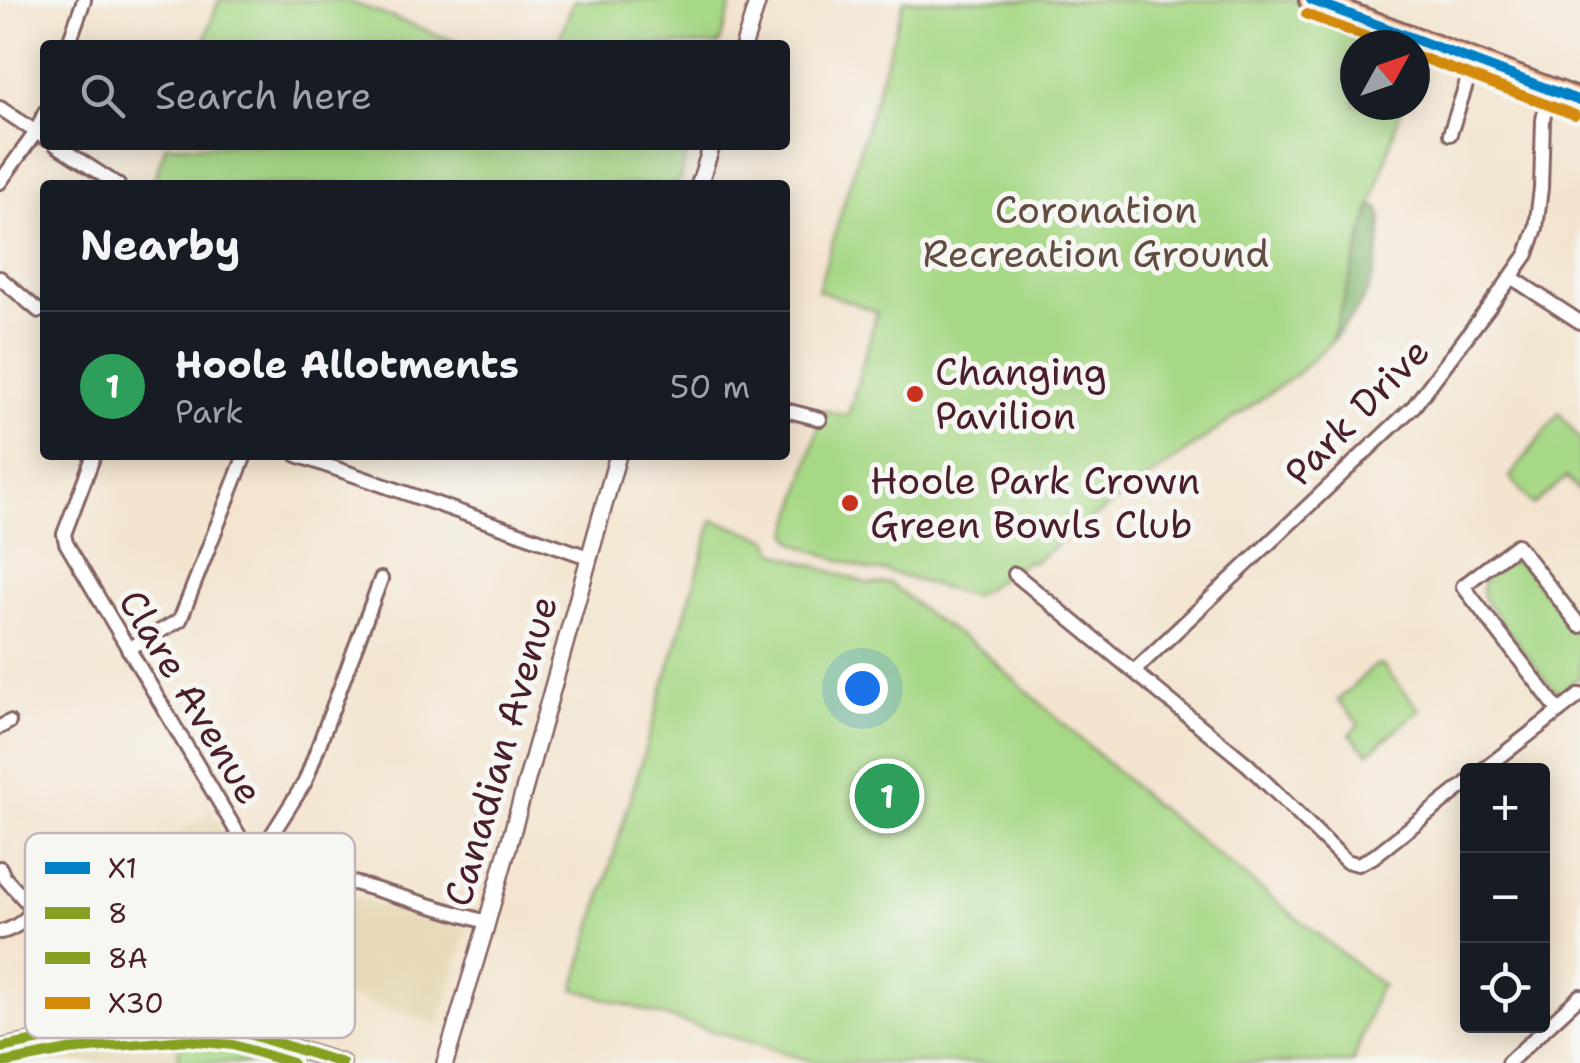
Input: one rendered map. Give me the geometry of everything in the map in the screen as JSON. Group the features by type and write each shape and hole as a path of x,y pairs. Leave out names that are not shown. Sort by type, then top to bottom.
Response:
{"highway":[{"path":"1311,0 1580,101"}],"street":[{"path":"70,40 84,0"},
{"path":"746,40 758,0"},
{"path":"1450,134 1474,60"},
{"name":"Park Drive","path":"1135,670 1414,406 1511,277 1531,248 1538,224 1543,120 1549,90"},
{"path":"0,108 40,134"},
{"path":"0,182 40,136"},
{"path":"64,150 110,180"},
{"path":"701,180 710,150"},
{"path":"1511,277 1580,322"},
{"path":"0,278 39,311"},
{"path":"790,411 820,419"},
{"name":"Clare Avenue","path":"92,460 64,534 66,542 237,833"},
{"path":"128,649 180,620 243,460"},
{"path":"311,460 588,557"},
{"name":"Canadian Avenue","path":"445,1063 617,460"},
{"path":"1560,710 1463,586 1517,545 1580,626"},
{"path":"1016,574 1248,765 1340,857 1352,864 1373,857 1460,788"},
{"path":"273,833 305,782 380,579"},
{"path":"1492,763 1580,695"},
{"path":"0,868 25,900"},
{"name":"Clare Avenue","path":"355,884 486,922"},
{"path":"0,932 9,931 25,918"},
{"path":"1508,1063 1580,996"},
{"path":"0,1048 51,1038"},
{"path":"257,1038 316,1060 342,1063"}],"shaded area":[{"path":"212,812 225,833 177,833"},
{"path":"355,897 466,932 439,1024 355,999"},
{"path":"123,1038 181,1038 177,1063 0,1060"}],"green space":[{"path":"219,0 345,0 452,40 205,40"},
{"path":"574,0 733,0 721,40 559,40"},
{"name":"Coronation Recreation Ground","path":"904,0 1312,0 1374,30 1340,30 1340,120 1398,120 1331,342 1298,373 1032,563 1028,561 972,597 885,571 871,571 793,541 789,533 823,410 848,416 877,312 818,290"},
{"path":"164,150 688,150 679,180 154,180"},
{"path":"1372,205 1379,209 1382,225 1374,272 1359,307 1331,342"},
{"path":"1559,413 1580,440 1580,493 1567,477 1533,505 1510,477"},
{"path":"713,520 769,539 774,551 785,556 869,584 890,583 928,615 980,649 1152,803 1383,986 1378,989 1353,1063 817,1063 574,989"},
{"path":"1511,562 1526,569 1580,637 1580,677 1561,691 1552,688 1484,599 1482,592 1488,574"},
{"path":"1382,665 1420,710 1368,753 1350,734 1359,724 1338,700 1374,666"},
{"path":"181,1038 219,1038 300,1063 177,1063"}],"transit line":[{"name":"X1","path":"1311,0 1580,101"},
{"name":"X30","path":"1306,14 1348,30"},
{"name":"X30","path":"1430,61 1575,115"},
{"name":"8","path":"0,1048 51,1038"},
{"name":"8","path":"262,1038 342,1063"},
{"name":"8A","path":"3,1063 68,1050 186,1040 233,1045 292,1063"}],"place":[{"name":"Changing Pavilion","path":"915,394"},
{"name":"Hoole Park Crown Green Bowls Club","path":"850,503"},
{"name":"Hoole Allotments","path":"887,796"}]}
